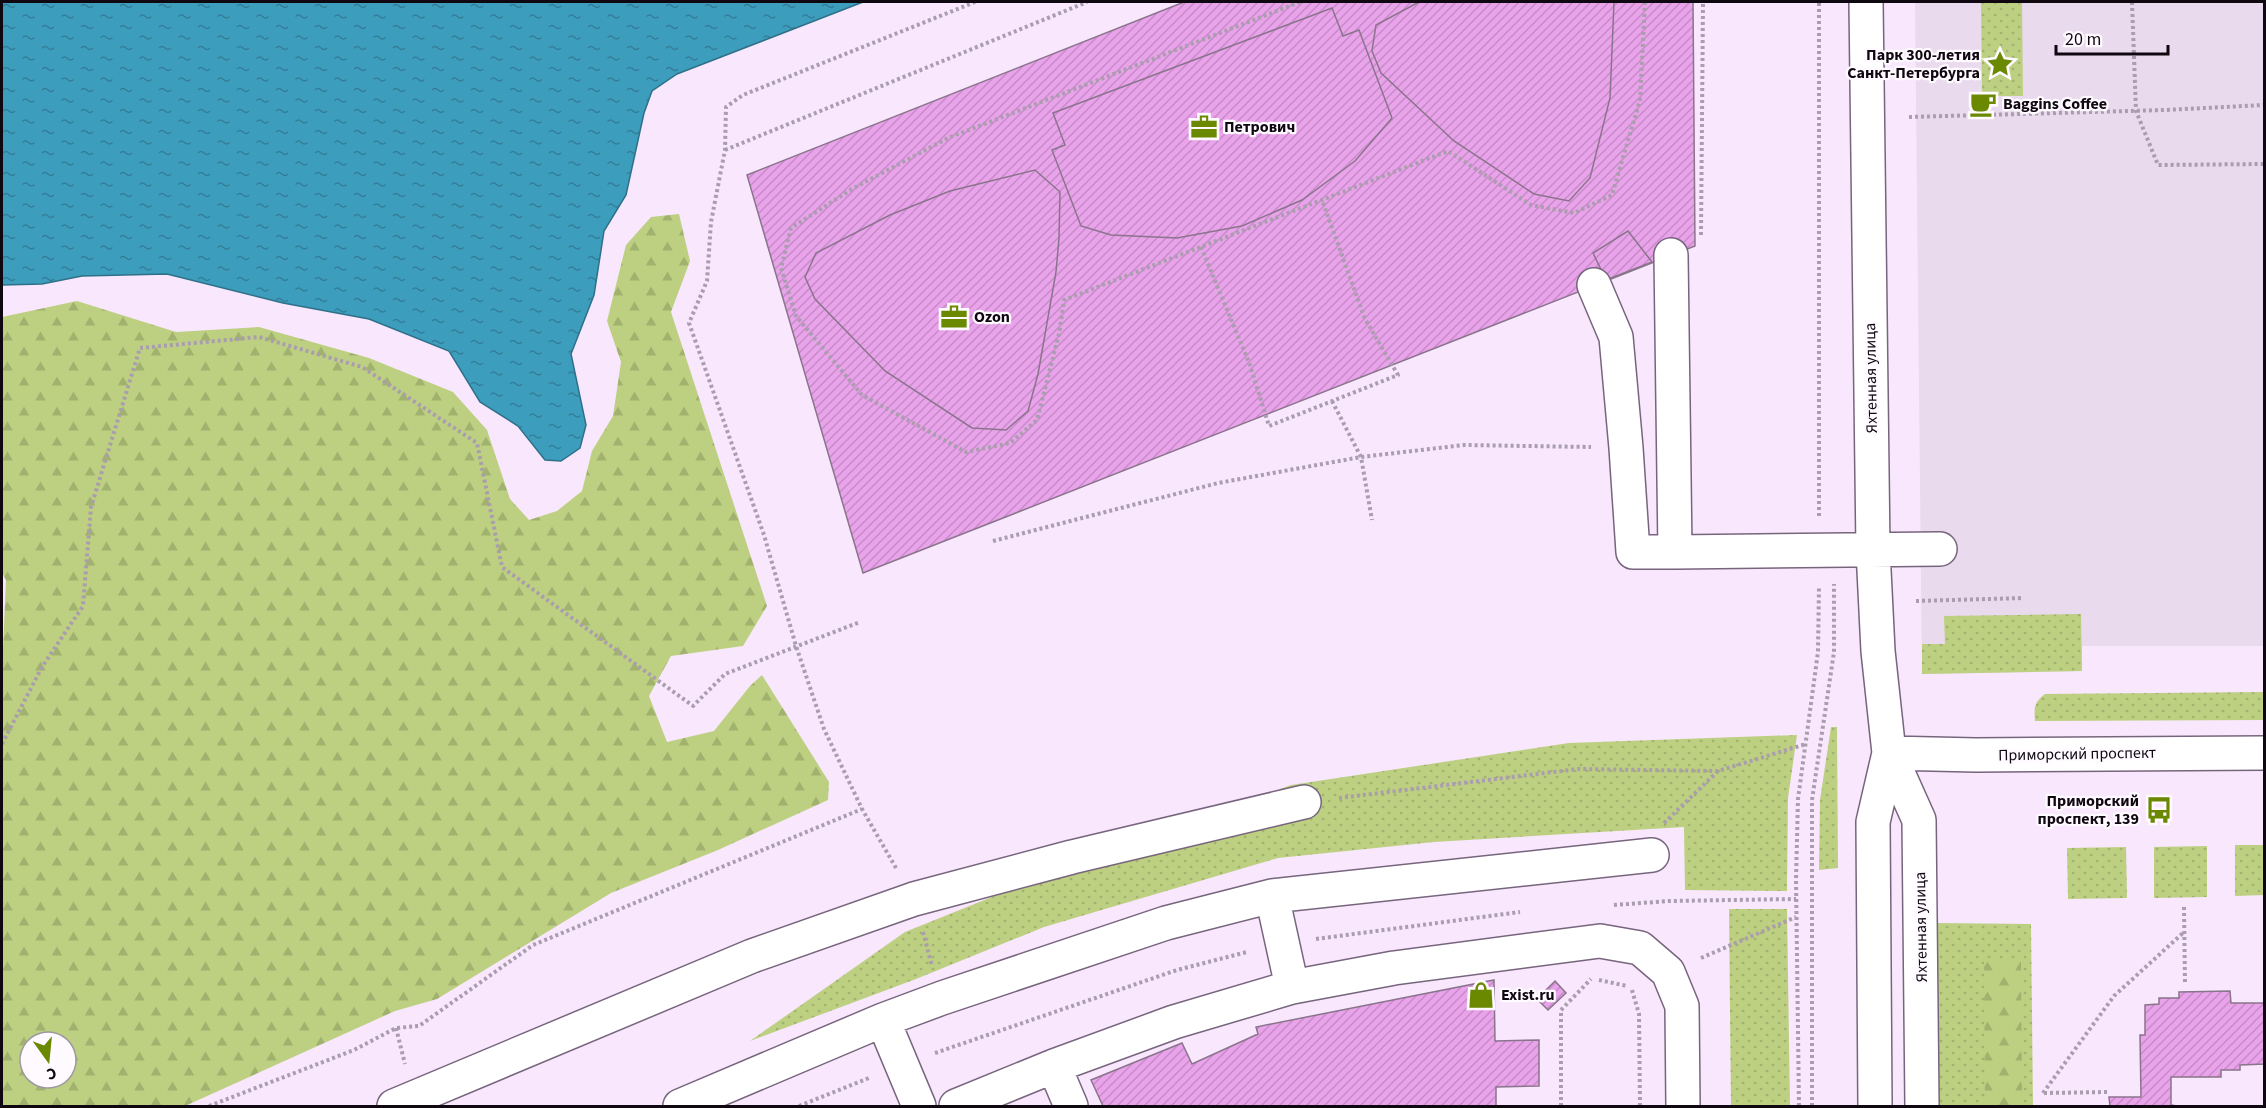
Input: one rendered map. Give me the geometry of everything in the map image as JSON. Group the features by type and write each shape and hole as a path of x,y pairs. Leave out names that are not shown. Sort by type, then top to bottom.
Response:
{"street":[{"name":"Яхтенная улица","path":"1866,2 1873,550 1878,651 1889,753 1919,820 1922,1107"},
{"path":"1671,255 1675,552"},
{"path":"1594,285 1616,337 1633,552 1928,549"},
{"name":"Яхтенная улица","path":"1875,1107 1873,822 1889,753"},
{"name":"Приморский проспект","path":"1889,753 1976,755 2265,753"},
{"path":"394,1107 752,956 914,899 1072,857 1304,802"},
{"path":"680,1107 882,1020 1166,923 1272,896 1512,868 1652,855"},
{"path":"1272,896 1292,987"},
{"path":"956,1107 1054,1066 1174,1023 1292,987 1394,968 1600,942 1640,948 1668,972 1682,1006 1683,1107"},
{"path":"882,1020 919,1107"},
{"path":"1054,1066 1071,1107"}],"path":[{"path":"942,998 914,899 862,809 824,729 796,646 764,535 689,323 707,280 711,222 726,150 726,106 743,95 975,2"},
{"path":"726,150 1087,2"},
{"path":"1300,2 948,138 852,189 791,228 781,268 796,316 862,395 966,453 1010,443 1037,420 1059,334 1064,300 1266,219 1322,200 1448,151 1531,205 1574,213 1612,195 1640,100 1645,2"},
{"path":"1701,241 1703,2"},
{"path":"1799,1107 1796,917 1798,799 1818,652 1819,2"},
{"path":"2132,2 2136,111 2158,165 2265,164"},
{"path":"1909,117 2265,105"},
{"path":"1201,246 1250,365 1269,426 1398,375 1365,319 1322,200"},
{"path":"2,744 42,667 83,606 91,507 140,348 259,337 362,367 477,443 502,567 693,706 725,674 860,622"},
{"path":"1332,401 1361,457 1372,520"},
{"path":"993,541 1218,483 1361,457 1464,445 1626,448"},
{"path":"1916,601 2023,598"},
{"path":"1812,1107 1812,800 1834,652"},
{"path":"1304,802 1578,769 1718,771 1806,744"},
{"path":"1652,855 1665,820 1718,771"},
{"path":"209,1107 354,1050 396,1029 419,1026 533,945 862,809"},
{"path":"2184,907 2184,984"},
{"path":"1728,946 1796,917"},
{"path":"2109,1092 2043,1093 2114,996 2184,932"},
{"path":"1561,1107 1561,1010 1591,979 1631,987 1639,1014 1640,1107"}],"shaded area":[{"path":"1915,2 2264,2 2264,646 2082,646 2082,671 1922,674"}],"green space":[{"path":"1981,2 2022,2 2023,96 1982,96"},
{"path":"679,214 690,261 671,312 767,606 743,646 671,656 649,696 667,742 714,731 750,686 762,675 829,782 828,800 718,850 611,893 437,999 395,1011 185,1106 2,1106 2,671 6,580 2,573 2,317 77,301 176,332 259,327 369,358 453,392 487,430 510,499 529,520 557,511 582,491 592,451 613,416 621,362 607,321 626,245 651,217"},
{"path":"2081,614 2082,671 1922,674 1922,644 1945,644 1944,616"},
{"path":"2264,692 2264,720 2035,721 2036,706 2045,694"},
{"path":"1831,727 1837,727 1838,868 1819,870 1820,800"},
{"path":"1797,735 1788,798 1787,891 1685,890 1684,827 1434,842 1278,858 1044,927 916,979 750,1041 905,932 1027,883 1291,785 1569,743"},
{"path":"2235,845 2264,845 2264,895 2235,896"},
{"path":"2207,846 2207,897 2154,898 2154,847"},
{"path":"2126,847 2127,898 2068,899 2067,848"},
{"path":"1729,909 1787,909 1790,1106 1731,1106"},
{"path":"1935,923 2031,924 2033,1106 1937,1106"},
{"path":"2021,959 2022,1106 1985,1106 1984,960"}],"water":[{"path":"2,2 863,2 677,74 652,91 644,113 626,195 604,231 594,295 571,354 586,425 580,448 561,461 545,460 518,426 480,402 449,351 369,319 283,303 167,274 82,276 42,284 2,285"}],"building":[{"path":"1184,2 1693,2 1695,246 863,573 747,175"},
{"path":"1419,2 1614,2 1610,98 1590,178 1569,201 1534,194 1454,141 1381,73 1372,51 1376,25"},
{"path":"1332,8 1343,36 1359,30 1392,118 1355,161 1302,200 1242,226 1177,238 1111,235 1081,226 1052,150 1065,145 1053,113"},
{"path":"1035,170 1060,192 1056,272 1038,374 1028,411 1006,430 972,428 885,371 815,299 805,277 816,253 890,215 950,191"},
{"path":"1628,231 1652,262 1606,280 1593,253"},
{"path":"1494,980 1495,1041 1539,1040 1539,1086 1496,1087 1496,1106 1103,1106 1091,1080 1182,1043 1192,1064 1258,1034 1256,1027"},
{"path":"1555,981 1566,993 1548,1010 1537,999"},
{"path":"2230,991 2231,1003 2264,1003 2264,1064 2240,1065 2240,1070 2221,1070 2221,1077 2171,1077 2171,1105 2177,1106 2110,1106 2109,1097 2141,1097 2140,1035 2145,1035 2145,1005 2159,1004 2159,998 2179,998 2179,992"}],"place":[{"name":"Парк 300-летия Санкт-Петербурга","path":"2000,64"},
{"name":"Baggins Coffee","path":"1983,104"},
{"name":"Петрович","path":"1204,127"},
{"name":"Ozon","path":"954,317"},
{"name":"Приморский проспект, 139","path":"2159,810"},
{"name":"Exist.ru","path":"1481,995"}]}
